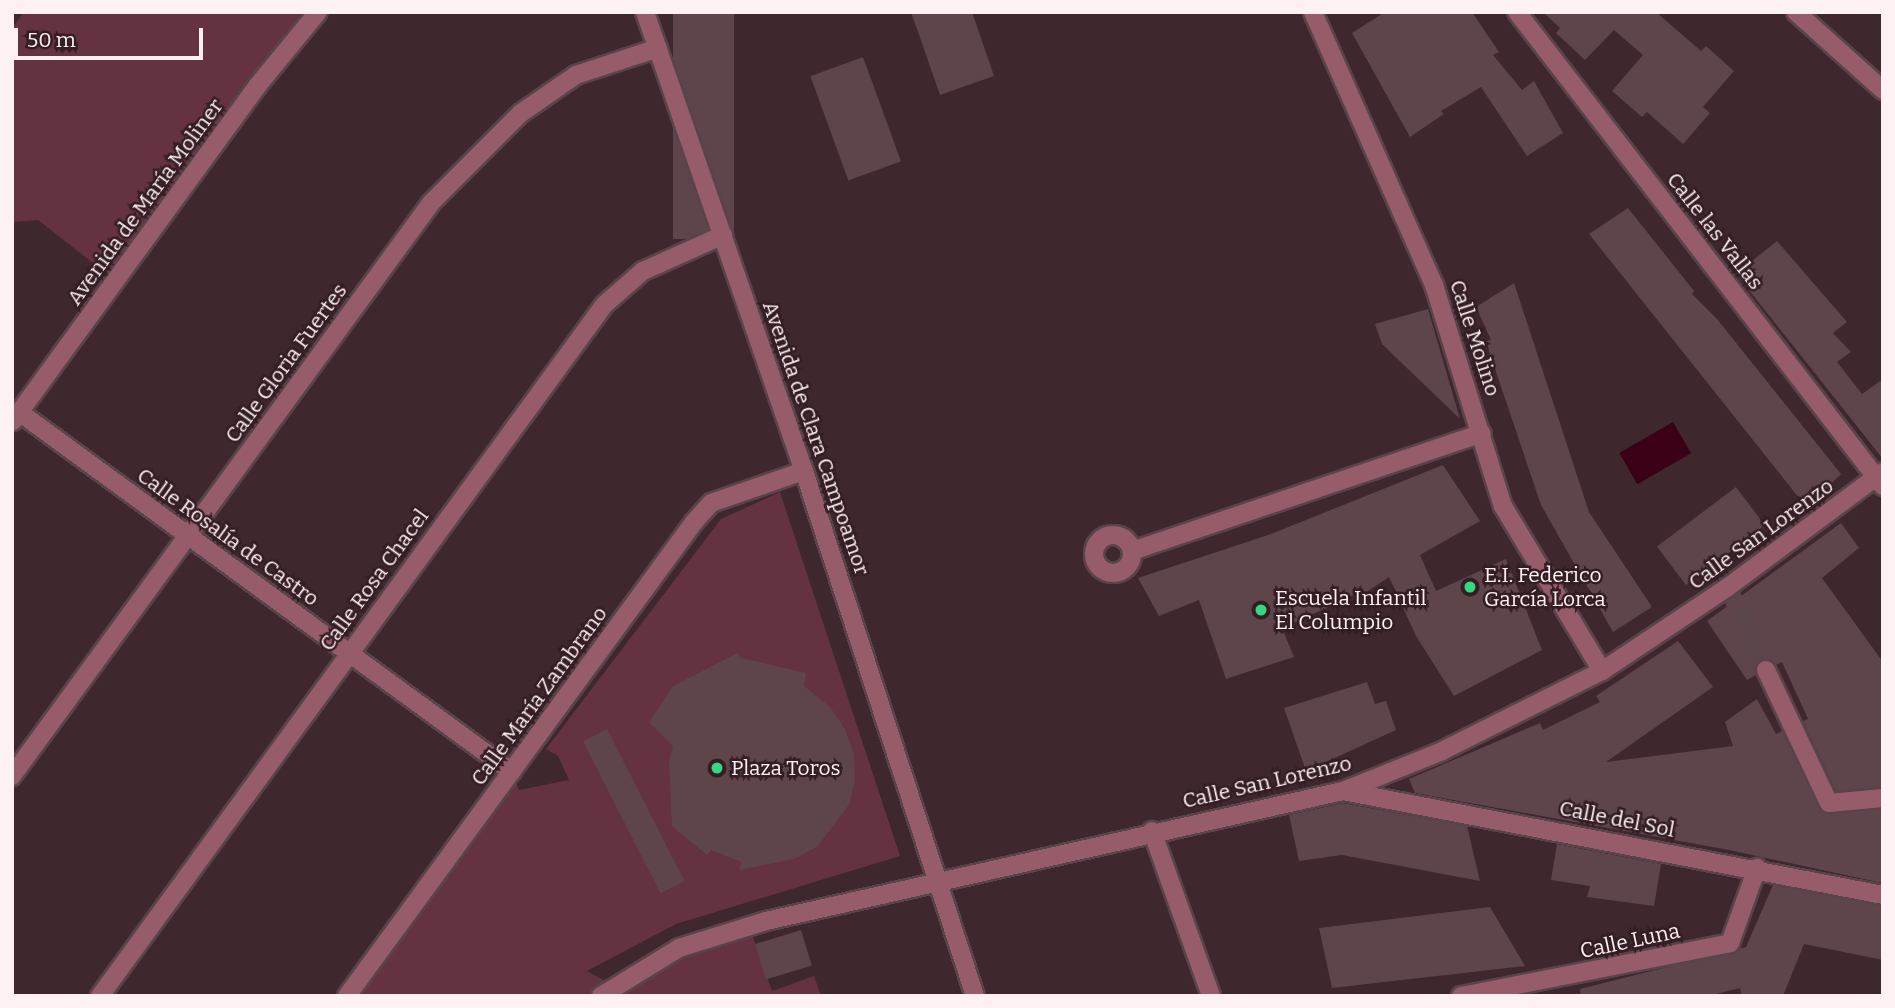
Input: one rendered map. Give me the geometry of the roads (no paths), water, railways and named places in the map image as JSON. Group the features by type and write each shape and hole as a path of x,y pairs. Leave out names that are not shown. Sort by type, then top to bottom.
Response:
{"street":[{"name":"Avenida de María Moliner","path":"16,417 251,95 318,12"},
{"name":"Avenida de Clara Campoamor","path":"645,12 804,471 975,996"},
{"name":"Calle Molino","path":"1313,12 1434,285 1503,506 1602,671"},
{"name":"Calle las Vallas","path":"1517,12 1881,479"},
{"path":"1796,12 1883,90"},
{"name":"Calle Gloria Fuertes","path":"12,776 431,203 470,159 521,113 576,75 658,48"},
{"name":"Calle Rosa Chacel","path":"100,996 604,305 643,271 723,235"},
{"name":"Calle Rosalía de Castro","path":"16,417 188,536 512,772"},
{"path":"1132,551 1482,433"},
{"name":"Calle María Zambrano","path":"347,996 711,503 804,471"},
{"name":"Calle San Lorenzo","path":"601,996 679,948 766,921 938,879 1343,791 1440,752 1602,671 1728,587 1881,479"},
{"path":"1766,670 1829,803 1883,798"},
{"name":"Calle del Sol","path":"1343,791 1757,868 1883,895"},
{"path":"1152,831 1211,996"},
{"name":"Calle Luna","path":"1461,996 1500,993 1730,943 1757,868"}],"tunnel":[{"path":"1728,587 1766,670"}],"place":[{"name":"E.I. Federico García Lorca","path":"1470,587"},
{"name":"Escuela Infantil El Columpio","path":"1261,610"},
{"name":"Plaza Toros","path":"717,768"}]}
